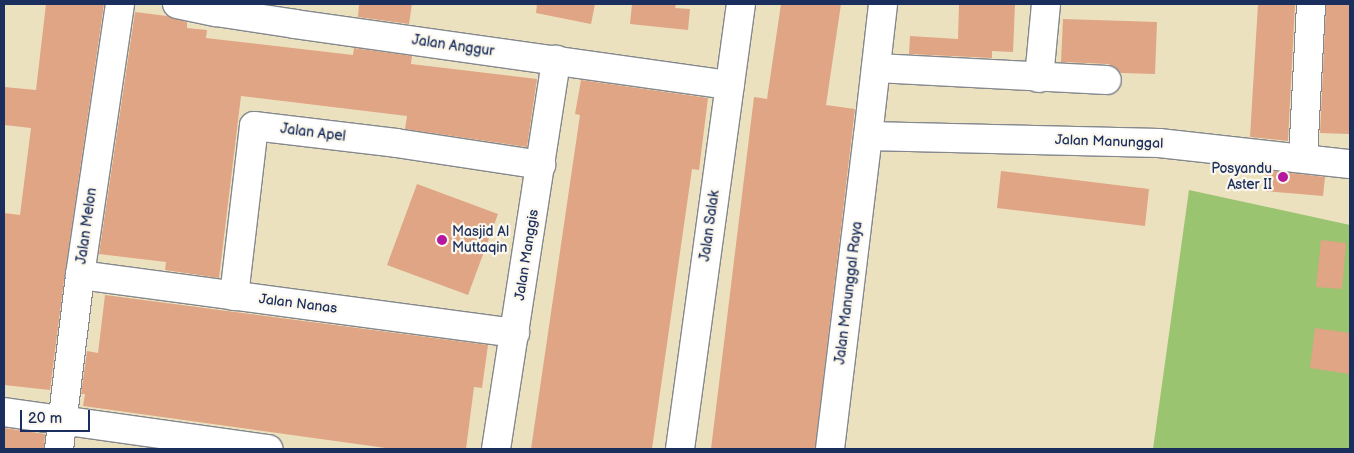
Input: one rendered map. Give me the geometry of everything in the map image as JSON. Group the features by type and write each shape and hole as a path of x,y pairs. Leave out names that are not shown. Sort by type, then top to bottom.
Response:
{"street":[{"name":"Jalan Melon","path":"59,449 80,275 120,4"},
{"name":"Jalan Anggur","path":"178,4 216,12 297,14 556,60 730,85"},
{"name":"Jalan Salak","path":"680,449 741,4"},
{"name":"Jalan Manunggal Raya","path":"830,449 883,4"},
{"path":"1039,78 1046,4"},
{"path":"1303,158 1311,4"},
{"name":"Jalan Manggis","path":"496,449 516,333 556,60"},
{"path":"876,68 1039,78 1107,80"},
{"name":"Jalan Apel","path":"234,296 254,126 396,143 541,165"},
{"name":"Jalan Manunggal","path":"868,136 1159,143 1350,164"},
{"name":"Jalan Nanas","path":"80,275 516,333"},
{"path":"4,412 268,449"}],"green space":[{"path":"1189,190 1350,225 1350,449 1153,449"}],"building":[{"path":"46,4 104,4 50,390 4,385 4,213 20,215 31,128 4,125 4,87 36,90"},
{"path":"359,4 412,4 409,24 358,17"},
{"path":"537,4 595,4 591,24 536,13"},
{"path":"632,4 676,4 675,8 690,9 688,30 630,24"},
{"path":"781,4 841,4 826,105 855,109 815,449 711,449 754,97 767,99"},
{"path":"959,4 1015,4 1013,52 992,51 992,58 909,54 910,36 958,39"},
{"path":"1258,4 1295,4 1288,141 1250,137"},
{"path":"1326,4 1350,4 1350,134 1320,133"},
{"path":"135,12 167,16 187,22 187,28 207,30 206,38 353,55 354,48 412,56 411,64 537,79 527,147 405,129 407,116 241,96 219,278 165,270 166,262 99,254"},
{"path":"1063,19 1157,22 1155,74 1121,73 1115,67 1108,64 1061,62"},
{"path":"581,80 708,98 699,170 692,169 652,449 531,449 580,115 575,114"},
{"path":"1266,170 1325,177 1323,196 1264,191"},
{"path":"1001,171 1149,189 1145,226 997,208"},
{"name":"Masjid Al Muttaqin","path":"417,184 498,214 468,295 387,265"},
{"path":"1321,240 1346,243 1342,289 1316,287"},
{"path":"105,295 488,345 482,388 474,387 466,449 393,449 83,406 85,394 81,394 87,351 98,353"},
{"path":"1315,328 1350,333 1350,374 1310,368"},
{"path":"4,428 45,434 44,449 4,449"}],"place":[{"name":"Posyandu Aster II","path":"1283,177"},
{"name":"Masjid Al Muttaqin","path":"442,240"}]}
